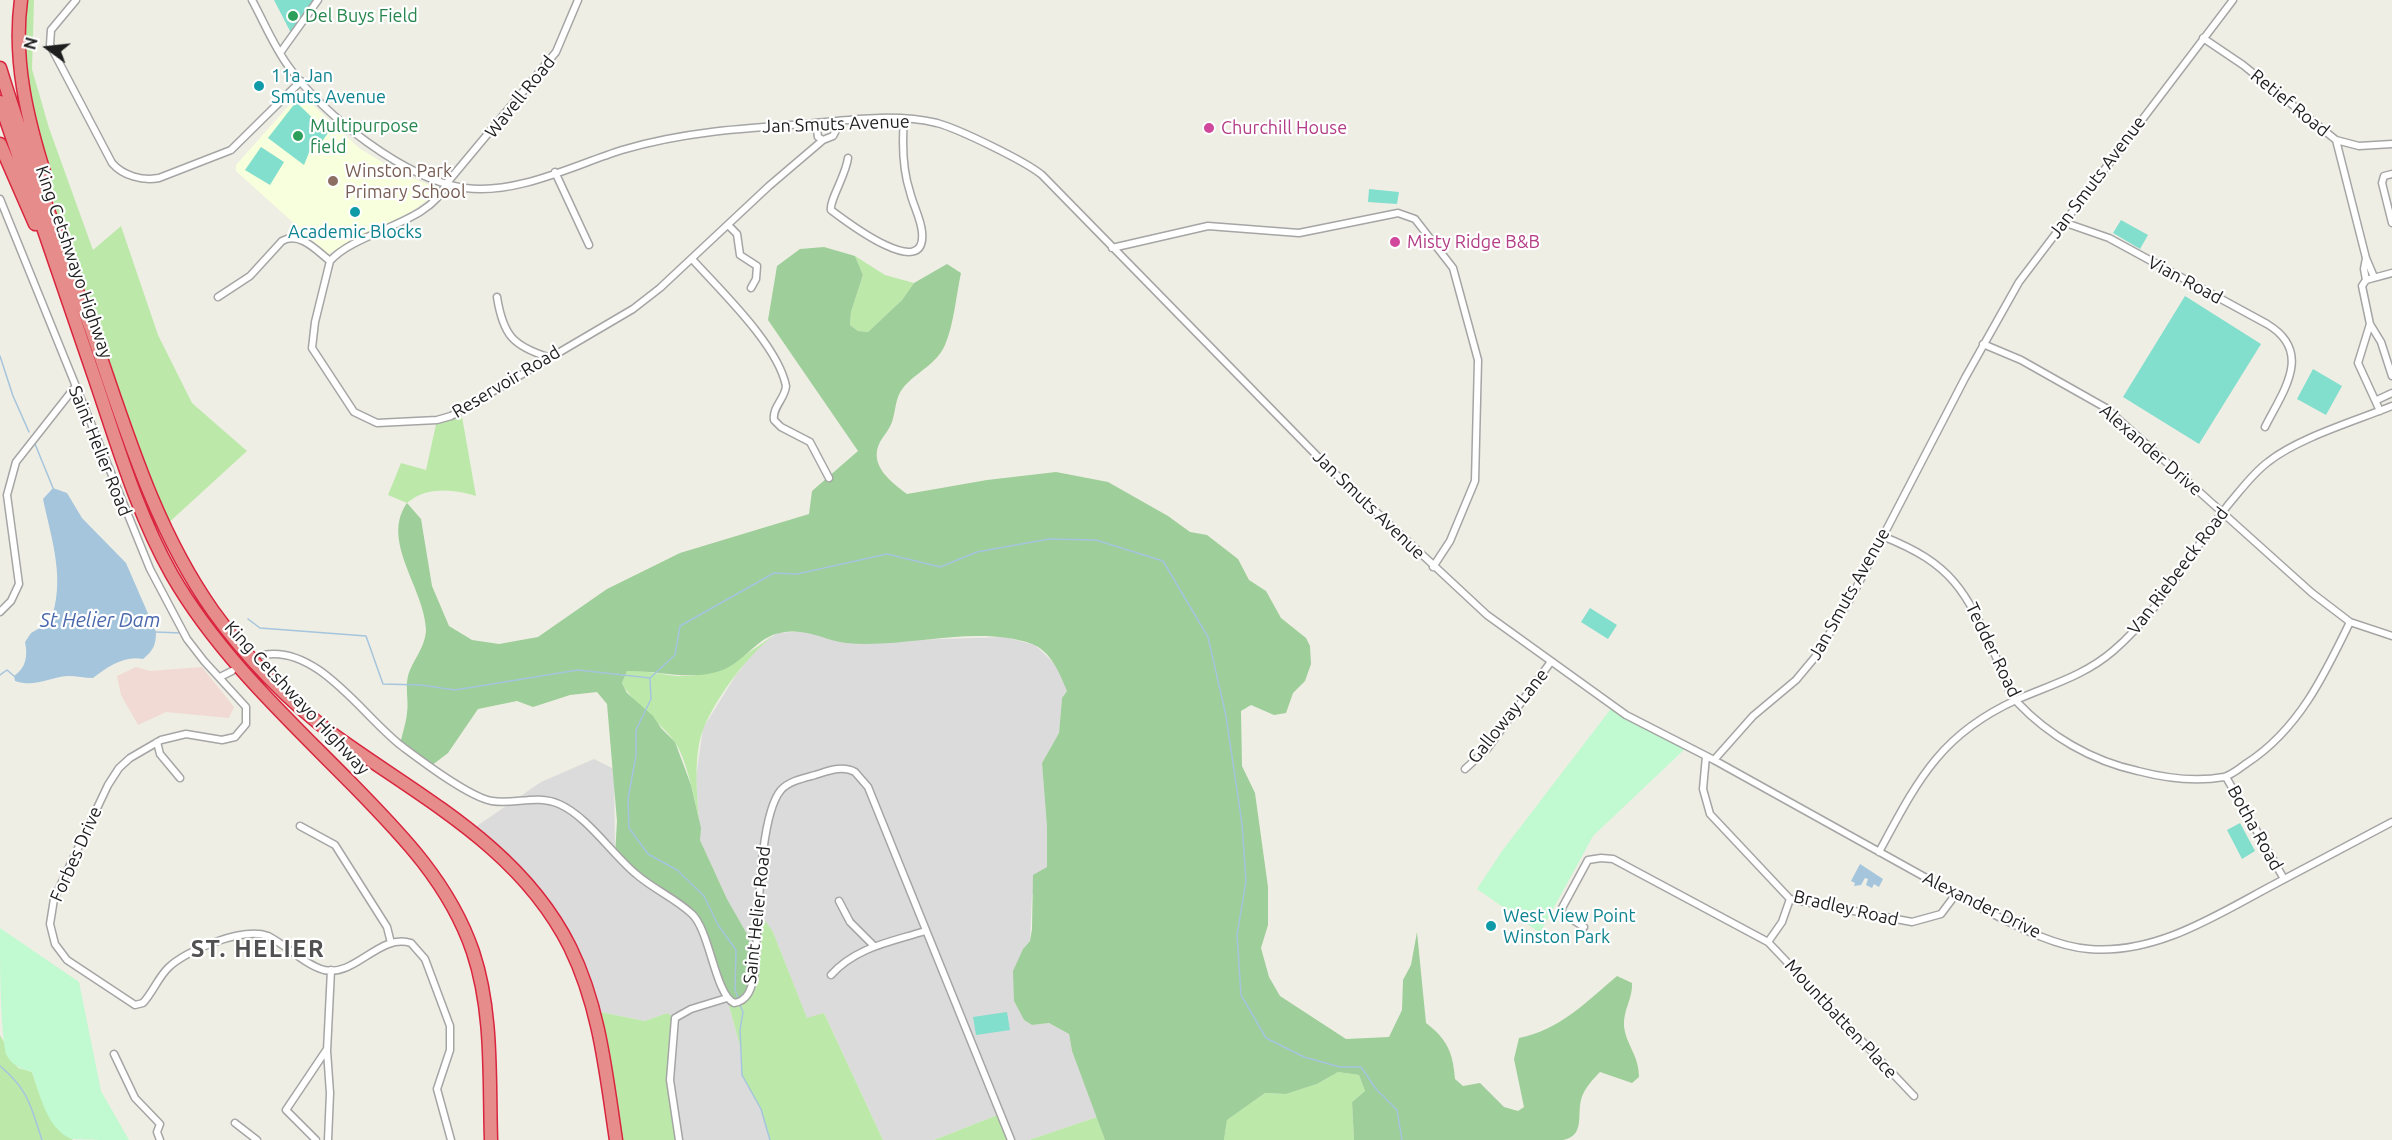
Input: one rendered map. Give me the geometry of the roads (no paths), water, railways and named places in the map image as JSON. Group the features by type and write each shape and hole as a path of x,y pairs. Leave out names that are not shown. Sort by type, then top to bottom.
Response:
{"highway":[{"path":"21,0 18,34 23,92 59,219 67,259"},
{"name":"King Cetshwayo Highway","path":"0,68 136,461 174,549 214,613 233,637 308,714 471,830 529,883 553,917 574,956 595,1011 616,1140"},
{"name":"King Cetshwayo Highway","path":"0,102 140,508 171,573 196,612 232,659 398,831 434,876 460,920 473,952 490,1033 491,1140"},
{"path":"0,144 60,276"}],"street":[{"path":"76,0 51,30 50,45 112,163 118,170 132,176 148,179 159,178 231,150 301,81"},
{"name":"Jan Smuts Avenue","path":"252,0 280,53 301,81 366,142 404,165 446,184 469,189 515,184 623,150 682,135 841,121 904,119 937,123 1029,165 1327,466 1487,615 1626,715 1714,760 1753,716 1806,670 1832,631 1983,344 2019,282 2233,0"},
{"path":"280,53 318,0"},
{"name":"Wavell Road","path":"446,184 556,52 578,0"},
{"name":"Retief Road","path":"2203,38 2243,65 2336,140 2366,258 2374,277"},
{"path":"848,158 842,183 830,203 831,210 873,240 903,251 911,251 920,243 922,232 907,184 901,147 904,119"},
{"name":"Reservoir Road","path":"330,261 315,322 312,348 349,405 357,415 368,421 436,420 451,416 633,309 692,259 823,140 833,136 841,121"},
{"path":"816,123 818,137 823,140"},
{"path":"2336,140 2359,146 2392,144"},
{"path":"555,172 589,245"},
{"path":"2392,174 2384,176 2382,181 2392,223"},
{"path":"218,297 250,276 288,238 300,239 330,261 435,201 446,184"},
{"name":"Saint Helier Road","path":"0,198 150,569 187,639 220,677"},
{"path":"1112,248 1208,226 1299,233 1398,213 1415,219 1453,268 1478,360 1475,481 1450,542 1433,567"},
{"name":"Vian Road","path":"2063,222 2109,238 2273,327 2286,337 2291,356 2287,382 2265,427"},
{"path":"728,225 737,234 740,255 757,266 756,279 751,288"},
{"name":"Retief Road","path":"2366,258 2364,269 2366,280 2362,286 2370,324"},
{"path":"692,259 756,331 769,351 786,386 783,398 774,410 774,420 781,427 810,442 829,478"},
{"path":"2366,280 2392,273"},
{"path":"497,297 507,333 512,340 529,351 548,357"},
{"path":"2370,324 2381,342 2392,376"},
{"path":"2370,324 2358,363 2377,400 2380,411"},
{"name":"Alexander Drive","path":"1983,344 2021,360 2106,408 2312,594 2350,622 2392,636"},
{"path":"0,612 11,601 19,584 7,495 16,462 75,387"},
{"path":"2377,400 2392,393"},
{"name":"Van Riebeeck Road","path":"1879,852 1920,777 1933,760 1969,728 2015,700 2080,675 2112,652 2142,622 2255,473 2285,450 2392,406"},
{"name":"Tedder Road","path":"1882,536 1923,554 1956,582 1970,601 2015,700 2056,736 2077,749 2126,769 2165,777 2226,777"},
{"path":"2226,777 2267,750 2300,714 2350,622"},
{"name":"Saint Helier Road","path":"263,655 288,655 315,667 400,745 476,795 497,802 552,801 574,812 638,876 692,914 705,939 727,998 738,1003 745,998 751,987 755,970 767,828 779,792 802,779 851,769 862,778 868,788 1011,1140"},
{"name":"Galloway Lane","path":"1465,769 1486,749 1551,663"},
{"path":"220,677 232,671"},
{"name":"Forbes Drive","path":"220,677 246,707 246,724 242,731 235,737 222,740 186,734 157,742 130,758 111,778 57,892 50,924 52,937 61,954 78,969 135,1005 144,1003 164,973 174,963 239,935 263,934 285,945 316,967 331,970"},
{"path":"157,742 160,754 180,778"},
{"name":"Bradley Road","path":"1706,756 1703,789 1710,814 1790,899 1912,922 1941,914 1956,894"},
{"name":"Alexander Drive","path":"1714,760 1956,894 2019,926 2087,949 2105,950 2157,941 2201,923 2392,822"},
{"name":"Botha Road","path":"2226,777 2284,879"},
{"path":"300,826 335,845 383,920 391,943"},
{"name":"Mountbatten Place","path":"1584,927 1562,913 1562,908 1588,860 1613,859 1768,942 1914,1096"},
{"path":"1768,942 1782,922 1790,899"},
{"path":"839,901 850,922 874,946"},
{"path":"831,975 852,955 926,931"},
{"path":"328,1140 331,970 343,967 391,943 406,942 418,949 425,959 449,1018 450,1050 437,1089 451,1140"},
{"path":"679,1140 670,1080 675,1018 691,1009 727,998"},
{"path":"316,1140 286,1110 328,1047"},
{"path":"114,1054 135,1098 160,1124 157,1132 160,1140"},
{"path":"235,1124 257,1140"}],"water":[{"name":"St Helier Dam","path":"53,488 67,493 82,518 126,563 156,632 155,641 152,650 143,659 123,660 93,678 68,676 36,683 22,683 15,681 14,676 25,661 25,642 31,633 50,622 55,606 56,561 43,499"},
{"path":"1860,864 1883,879 1879,887 1874,884 1872,888 1866,885 1868,879 1865,878 1861,885 1854,886 1855,883 1851,881"}],"waterway":[{"path":"0,356 13,396 29,432"},
{"path":"35,444 53,488"},
{"path":"248,619 260,628 366,636 383,684 421,685 455,690 578,670 650,678 675,655 680,626 774,573 797,574 887,554 940,567 977,552 1049,539 1096,540 1163,561 1208,637 1226,716 1242,824 1246,881 1237,935 1241,995 1266,1038 1304,1057 1340,1067 1361,1067 1376,1089 1397,1110 1402,1140"},
{"path":"156,632 181,633"},
{"path":"0,675 7,670 14,676"},
{"path":"650,679 651,699 636,730 636,755 628,799 629,828 648,854 677,870 704,896 718,925 736,950 735,990 739,1000"},
{"path":"740,1005 743,1012 740,1030 742,1075 761,1109 770,1140"},
{"path":"0,1066 23,1091 32,1108 42,1140"}],"place":[{"name":"Del Buys Field","path":"293,16"},
{"name":"11a Jan Smuts Avenue","path":"259,86"},
{"name":"Churchill House","path":"1209,128"},
{"name":"Multipurpose field","path":"298,136"},
{"name":"Winston Park Primary School","path":"333,181"},
{"name":"Academic Blocks","path":"355,212"},
{"name":"Misty Ridge B&B","path":"1395,242"},
{"name":"West View Point Winston Park","path":"1491,926"}],"district":[{"name":"ST. HELIER","path":"258,949"}]}
